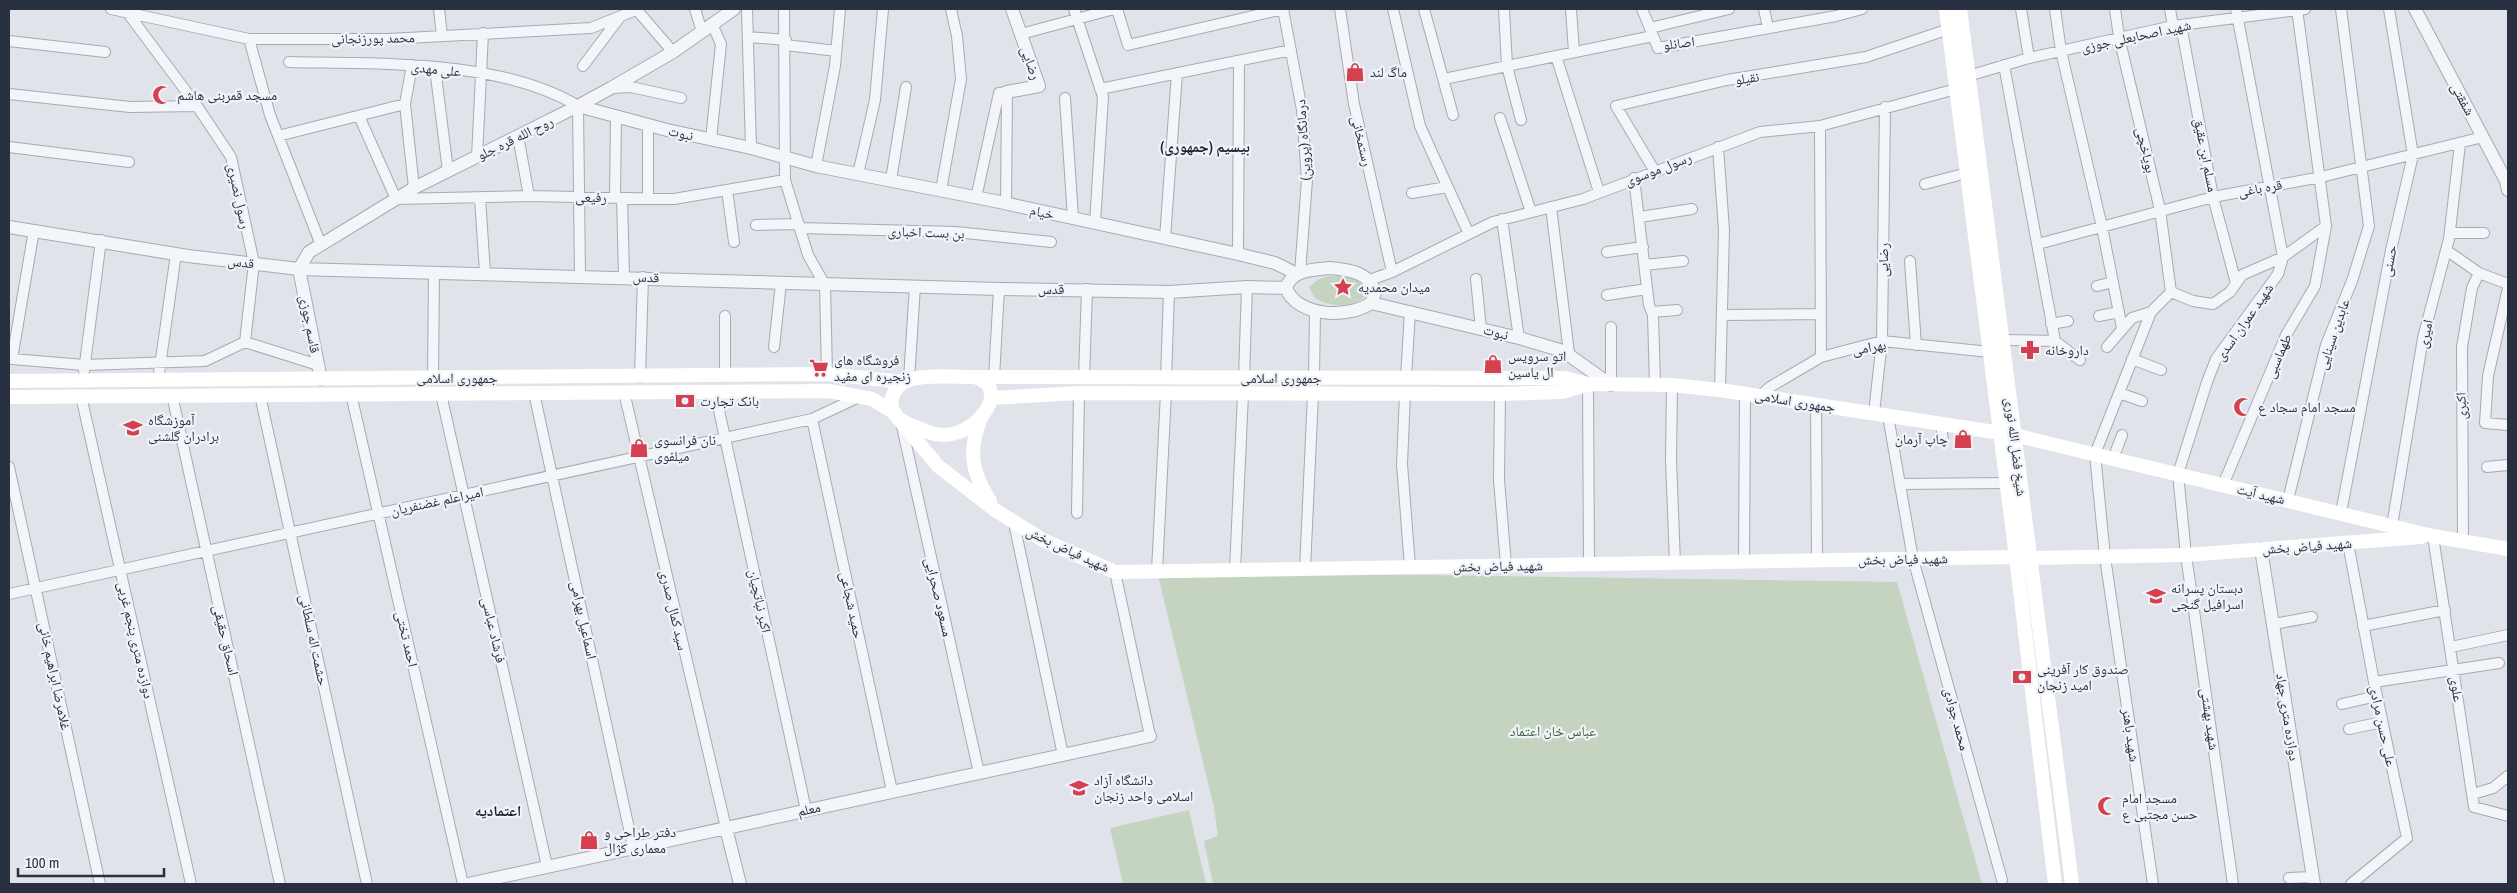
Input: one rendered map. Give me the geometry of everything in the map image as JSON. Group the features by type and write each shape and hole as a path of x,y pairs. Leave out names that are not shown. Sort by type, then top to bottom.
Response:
{"main road":[{"name":"شیخ فضل الله نوری","path":"1946,9 2007,482 2023,558 2072,884"},
{"name":"شیخ فضل الله نوری","path":"1960,9 2014,435 2023,558 2055,884"},
{"name":"جمهوری اسلامی","path":"9,381 827,374 907,381 974,377 1565,378 1588,384 1672,385 1720,390 2014,435"},
{"path":"974,377 980,378 989,386 991,398 981,417 972,446 972,462 978,484 995,510"},
{"path":"898,417 892,398 894,391 907,381"},
{"name":"جمهوری اسلامی","path":"991,398 1079,393 1500,394 1562,392 1588,384"},
{"name":"جمهوری اسلامی","path":"9,397 829,391 872,399 898,417 932,434 958,434 970,428 981,417"},
{"name":"شهید فیاض بخش","path":"898,417 938,466 995,510 1043,540 1115,572 2186,555 2433,536"},
{"name":"شهید آیت","path":"2014,435 2433,536 2508,549"},
{"path":"2050,884 2054,861"}],"street":[{"name":"محمد پورزنجانی","path":"110,9 249,39 388,39 590,28 636,9"},
{"path":"163,9 164,20"},
{"path":"439,9 442,36"},
{"path":"636,9 672,52"},
{"path":"695,9 707,28 721,44 711,140"},
{"name":"روح الله قره جلو","path":"299,269 310,252 414,188 611,88 672,52 734,9"},
{"path":"748,9 751,148"},
{"path":"784,9 786,43 785,180 808,255 825,285 827,374"},
{"path":"816,166 836,51 840,9"},
{"path":"858,174 875,100 883,9"},
{"path":"941,190 961,79 957,36 951,9"},
{"name":"رضایی","path":"1007,92 1039,86 1012,9"},
{"path":"1021,34 1076,14 1116,9 1128,44 1283,9"},
{"name":"درمانگاه (پروین)","path":"1283,9 1302,110 1307,180 1299,273"},
{"name":"رستمخانی","path":"1340,9 1354,104 1392,272"},
{"path":"1392,9 1420,126 1469,234"},
{"path":"1424,9 1453,115"},
{"path":"1504,9 1507,66 1521,120"},
{"path":"1571,9 1574,52"},
{"path":"1642,9 1652,32 1729,9"},
{"path":"1764,9 1768,28"},
{"name":"اصانلو","path":"1444,79 1574,52 1652,32 1658,48 1836,16 1862,9"},
{"path":"2021,9 2028,58"},
{"path":"2055,9 2061,51 2102,227 2122,328"},
{"name":"بویاخچی","path":"2114,9 2160,210 2171,292"},
{"name":"مسلم ابن عقیق","path":"2170,9 2177,25 2214,197 2236,283"},
{"name":"شهید اصحابعلی جوزی","path":"1968,76 2028,58 2236,13 2300,9"},
{"name":"طهماسبی","path":"2223,485 2286,335 2315,286 2326,226 2300,9"},
{"name":"عابدین سینایی","path":"2288,500 2326,345 2352,281 2369,226 2341,9"},
{"name":"حسنی","path":"2341,513 2391,250 2413,154 2390,9"},
{"name":"شفقتی","path":"2415,9 2483,137 2508,190"},
{"name":"رسول نصیری","path":"127,12 197,106 231,157 254,263 245,342"},
{"path":"2236,13 2283,257"},
{"path":"1076,14 1103,96 1095,223"},
{"path":"583,66 621,16"},
{"name":"نقیلو","path":"1654,170 1616,106 1727,80 1805,69 1866,57 1948,29"},
{"path":"477,157 482,33"},
{"path":"748,37 836,51"},
{"path":"249,39 270,115 321,245"},
{"path":"9,41 105,52"},
{"path":"1100,89 1291,50"},
{"path":"1556,56 1599,192"},
{"path":"1238,254 1239,60"},
{"name":"علی مهدی","path":"289,62 412,65 481,74 530,86 564,98 578,106"},
{"path":"412,65 405,104 414,188"},
{"path":"2004,65 2055,341"},
{"path":"435,68 448,171"},
{"path":"1165,238 1177,73"},
{"path":"611,88 631,87 681,98"},
{"path":"891,180 906,87"},
{"name":"رسول موسوی","path":"1370,280 1392,272 1502,219 1551,207 1599,192 1760,132 1820,126 1956,89"},
{"path":"976,198 999,93 1007,92 1006,204"},
{"path":"9,94 130,107 197,106"},
{"path":"1065,98 1073,218"},
{"path":"278,136 405,104"},
{"path":"578,106 581,197 580,276"},
{"name":"نبوت","path":"578,106 648,125 784,157"},
{"name":"رضایی","path":"1874,413 1882,341 1885,107"},
{"path":"359,116 396,199"},
{"path":"616,116 618,198 624,277"},
{"path":"1500,118 1531,212"},
{"path":"648,125 648,198"},
{"path":"1820,126 1821,357"},
{"path":"518,136 529,196"},
{"name":"قره باغی","path":"2038,244 2214,197 2321,178 2483,137"},
{"name":"امیری","path":"2392,526 2423,338 2450,233 2460,144"},
{"path":"9,147 129,162"},
{"path":"1718,147 1724,230 1720,390"},
{"name":"خیام","path":"784,157 816,166 941,190 1238,254 1275,263 1299,273"},
{"path":"1925,184 1967,173"},
{"path":"1634,178 1647,289 1652,312 1655,385"},
{"name":"رفیعی","path":"396,199 529,196 674,199 785,180"},
{"path":"1412,193 1447,187"},
{"path":"726,190 734,242"},
{"path":"480,198 485,273"},
{"path":"1551,207 1569,353"},
{"path":"1640,217 1692,209"},
{"path":"1502,219 1520,338"},
{"name":"بن بست اخباری","path":"756,225 956,232 1051,242"},
{"name":"قدس","path":"9,226 176,254 299,269 643,277 825,285 885,284 999,289 1087,289 1169,292 1247,287 1286,288"},
{"path":"2095,454 2151,312 2171,292 2193,301 2213,304 2230,292 2242,275 2283,257 2326,226"},
{"path":"34,230 11,355 84,365 205,361 245,342 318,365"},
{"path":"2450,233 2484,233"},
{"path":"82,381 101,240"},
{"path":"1607,252 1643,247"},
{"path":"2446,250 2479,272 2508,286 2488,376 2484,423 2508,425"},
{"path":"158,380 176,254"},
{"name":"شهید عمران اسدی","path":"2178,474 2216,359 2278,274 2283,257"},
{"path":"1910,260 1916,345"},
{"path":"1645,265 1683,261"},
{"name":"قاسم جوزی","path":"299,269 321,379"},
{"path":"1323,269 1355,272 1370,280 1375,293 1371,303 1355,311 1315,310 1297,305 1286,288 1291,278 1299,273 1323,269"},
{"path":"433,378 434,272"},
{"name":"اکبری","path":"2463,541 2462,347 2472,288 2479,272"},
{"path":"640,377 643,277"},
{"path":"1476,278 1481,328"},
{"path":"2097,286 2113,282"},
{"path":"774,347 781,283"},
{"path":"907,381 916,286"},
{"path":"1244,378 1247,287"},
{"path":"994,377 999,289"},
{"path":"1084,378 1087,289"},
{"path":"1607,296 1647,289"},
{"path":"1166,378 1169,292"},
{"name":"نبوت","path":"1371,303 1481,328 1569,353 1611,384"},
{"path":"1314,378 1315,310"},
{"path":"1652,312 1678,310"},
{"path":"1406,378 1410,311"},
{"path":"2100,316 2119,312"},
{"path":"2107,348 2132,318 2151,312"},
{"path":"1722,315 1820,314"},
{"path":"725,316 725,376"},
{"path":"2051,324 2068,321"},
{"path":"1611,327 1611,384"},
{"path":"2002,340 2055,341 2080,360"},
{"name":"بهرامی","path":"1760,396 1770,387 1821,357 1882,341 1990,352"},
{"path":"2132,359 2162,370"},
{"path":"1588,384 1589,564"},
{"path":"1672,385 1671,460 1675,563"},
{"name":"سید کمال صدری","path":"624,392 726,828"},
{"name":"اکبر نباتچیان","path":"715,392 806,810"},
{"name":"اسماعیل بهرامی","path":"534,393 633,847"},
{"path":"1076,512 1079,393"},
{"path":"1157,571 1166,393"},
{"path":"2119,393 2142,401"},
{"name":"احمد تختی","path":"351,394 463,884"},
{"name":"فرشاد عباسی","path":"442,394 547,866"},
{"path":"1235,570 1243,394"},
{"path":"1305,569 1314,394"},
{"path":"1405,394 1402,464 1410,567"},
{"path":"1500,394 1499,480 1506,566"},
{"path":"1744,562 1745,394"},
{"name":"حشمت اله سلطانی","path":"260,395 367,884"},
{"name":"دوازده متری پنجم غربی","path":"82,396 190,884"},
{"name":"اسحاق حقیقی","path":"172,396 280,884"},
{"name":"امیراعلم غضنفریان","path":"9,594 812,419 861,396"},
{"path":"1816,405 1817,561"},
{"name":"محمد جوادی","path":"1888,416 1913,559 2002,880"},
{"name":"مسعود صحرایی","path":"898,417 979,773"},
{"name":"حمید شجاعی","path":"812,419 892,791"},
{"path":"1941,424 1943,441"},
{"path":"2113,458 2122,435"},
{"name":"شهید باهنر","path":"2095,454 2106,557 2153,884"},
{"path":"2487,467 2508,465"},
{"name":"غلامرضا ابراهیم خانی","path":"9,467 100,884"},
{"name":"شهید بهشتی","path":"2178,474 2186,555 2233,884"},
{"path":"1900,484 2007,482"},
{"path":"1014,523 1063,754"},
{"name":"علوی","path":"2433,536 2474,807 2508,816"},
{"name":"علی حسن مرادی","path":"2348,543 2374,682 2407,838 2351,884"},
{"name":"دوازده متری جهاد","path":"2262,549 2314,881"},
{"path":"1115,572 1150,736"},
{"path":"2363,626 2445,610"},
{"path":"2274,624 2312,617"},
{"path":"2451,647 2508,635"},
{"path":"2374,682 2498,663"},
{"path":"2342,704 2377,696"},
{"path":"2349,729 2382,722"},
{"name":"معلم","path":"468,884 500,880 547,866 1150,736"},
{"path":"2473,794 2493,788 2508,776"},
{"path":"726,828 740,884"},
{"path":"2289,878 2314,881"}],"green space":[{"name":"میدان محمدیه","path":"1329,276 1355,279 1366,291 1365,297 1347,305 1333,305 1315,298 1309,287 1319,279"},
{"name":"عباس خان اعتماد","path":"1157,571 1897,582 1982,884 1213,884 1204,841 1218,836 1214,808"},
{"path":"1189,810 1206,884 1123,884 1110,828"}],"place":[{"name":"ماگ لند","path":"1355,72"},
{"name":"مسجد قمربنی هاشم","path":"162,95"},
{"name":"میدان محمدیه","path":"1343,287"},
{"name":"داروخانه","path":"2030,350"},
{"name":"اتو سرویس ال یاسین","path":"1493,364"},
{"name":"فروشگاه های زنجیره ای مفید","path":"819,368"},
{"name":"بانک تجارت","path":"685,401"},
{"name":"مسجد امام سجاد ع","path":"2243,407"},
{"name":"آموزشگاه برادران گلشنی","path":"133,428"},
{"name":"چاپ آرمان","path":"1963,439"},
{"name":"نان فرانسوی میلفوی","path":"639,448"},
{"name":"دبستان پسرانه اسرافیل گنجی","path":"2156,596"},
{"name":"صندوق کار آفرینی امید زنجان","path":"2022,677"},
{"name":"دانشگاه آزاد اسلامی واحد زنجان","path":"1079,788"},
{"name":"مسجد امام حسن مجتبی ع","path":"2107,806"},
{"name":"دفتر طراحى و معمارى کژال","path":"589,840"}],"district":[{"name":"(بیسیم (جمهوری","path":"1205,147"},
{"name":"اعتمادیه","path":"498,811"}]}
